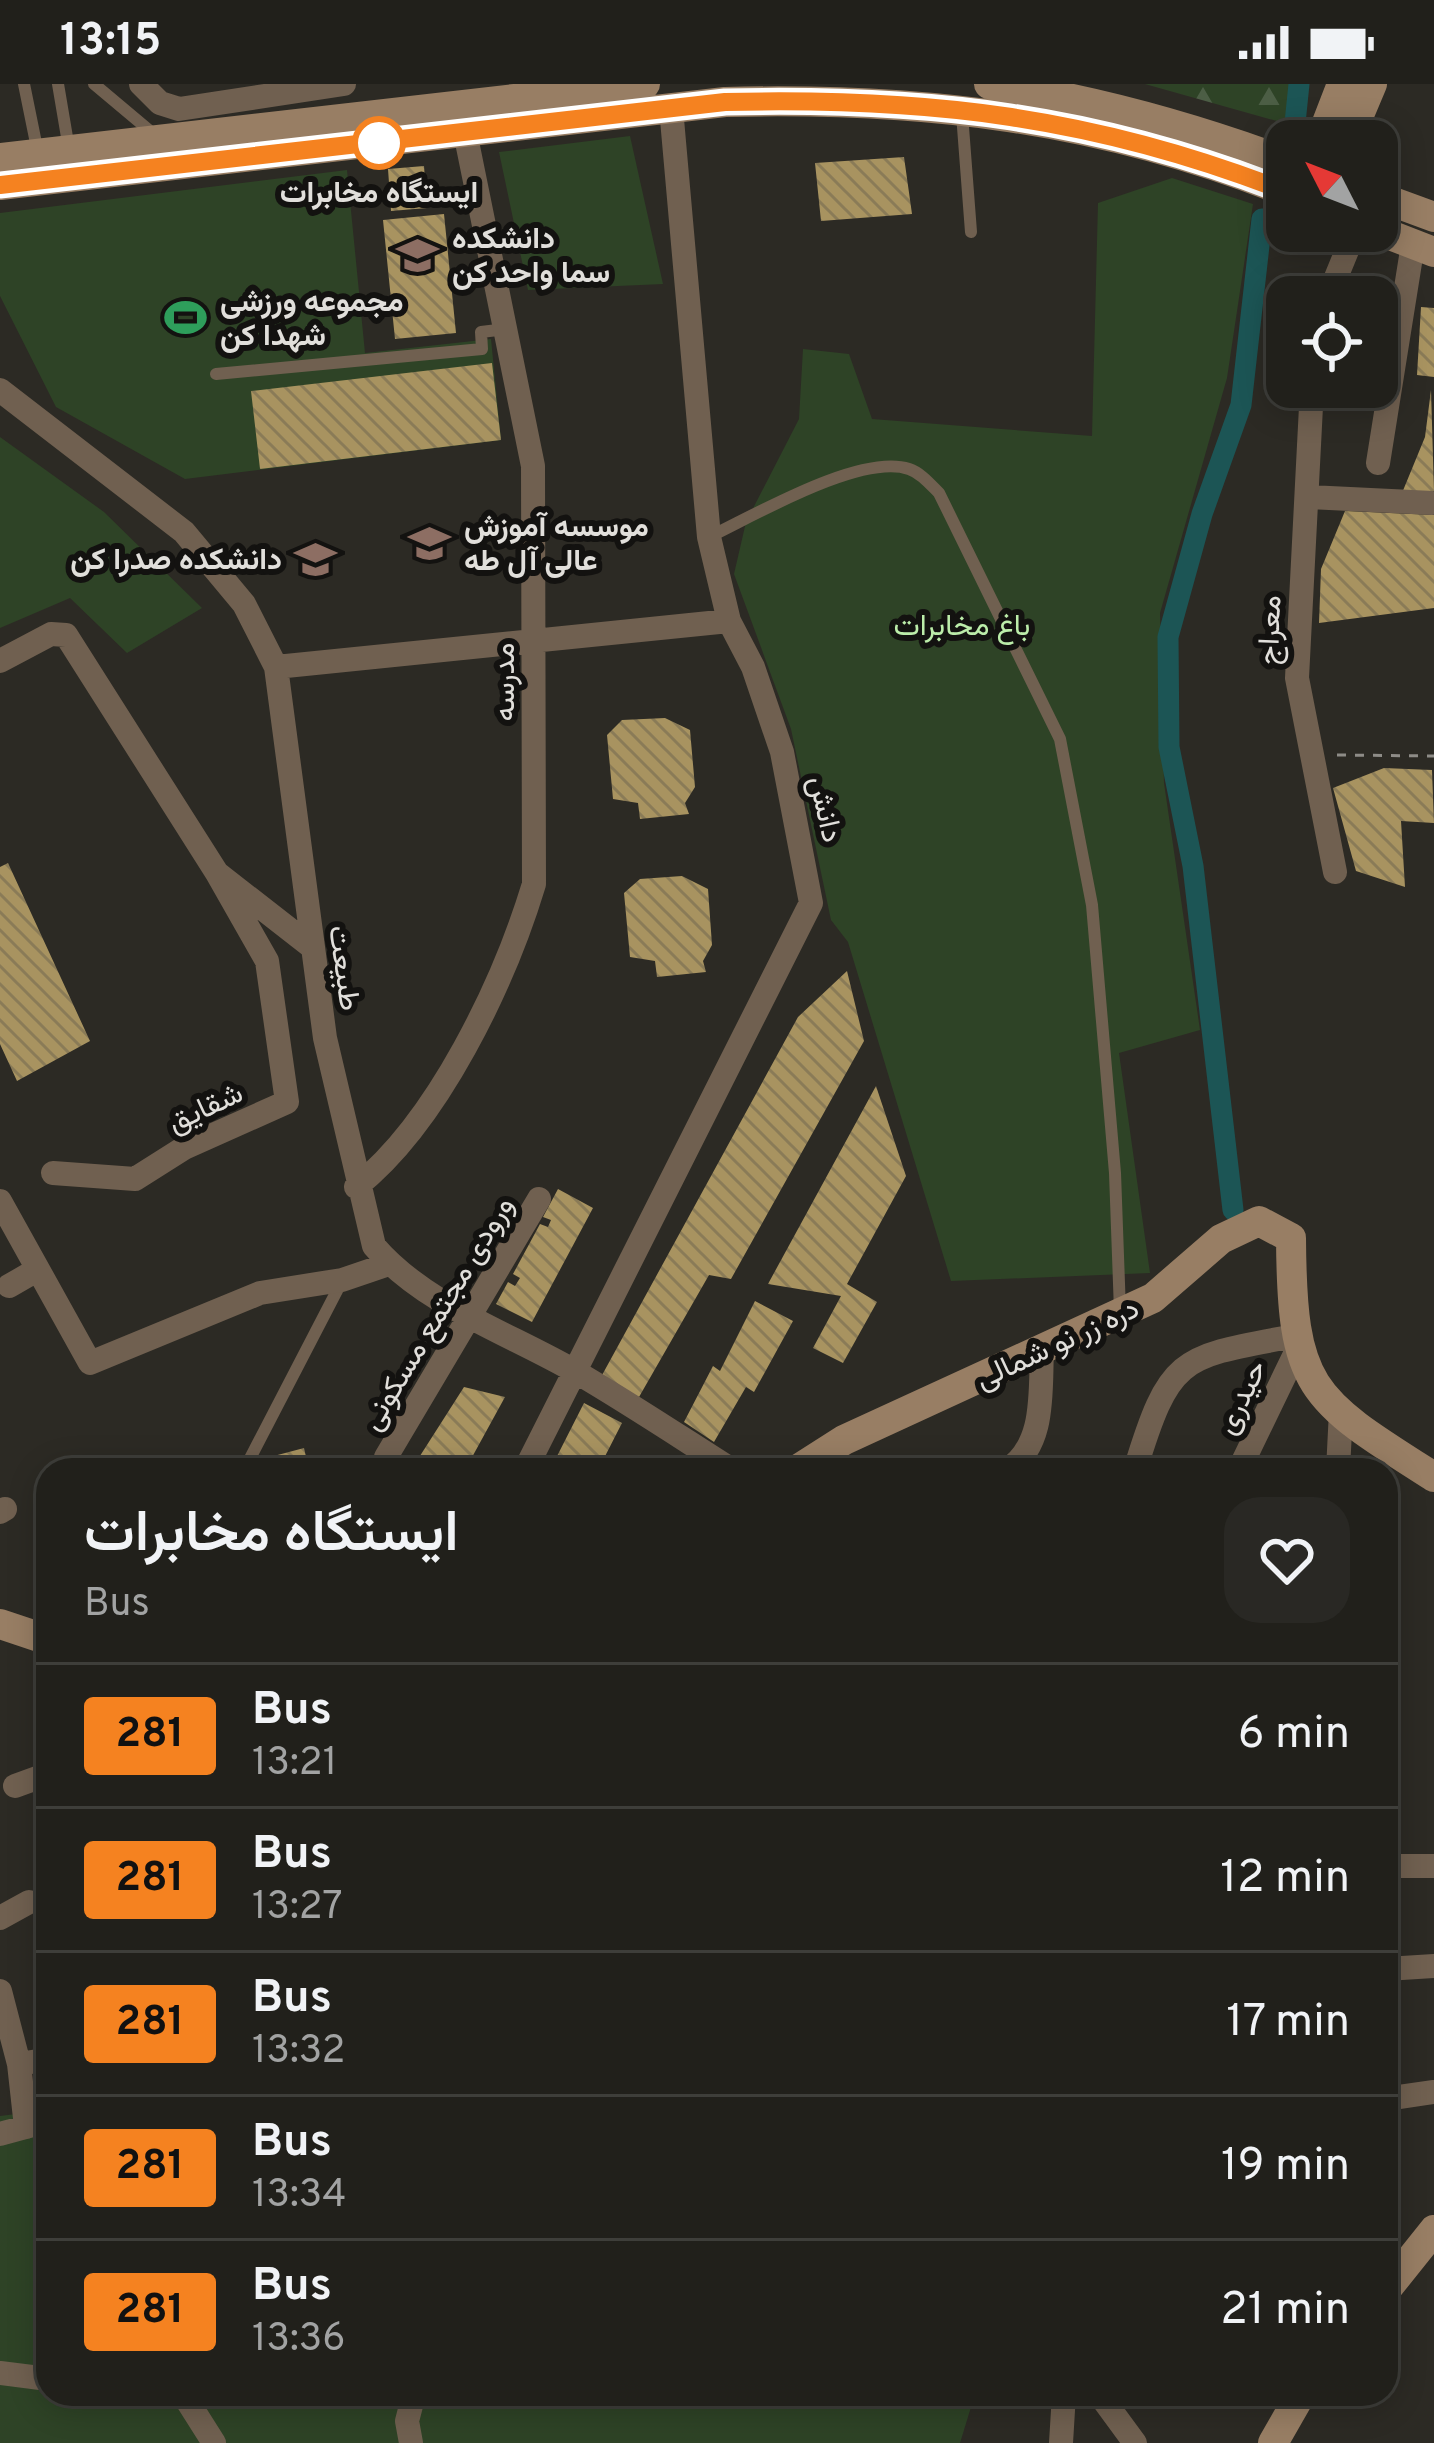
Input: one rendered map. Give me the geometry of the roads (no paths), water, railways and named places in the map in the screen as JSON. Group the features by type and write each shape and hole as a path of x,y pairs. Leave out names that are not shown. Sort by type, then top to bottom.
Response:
{"main road":[{"path":"989,84 1071,96 1170,121 1266,155"},
{"path":"1329,120 1342,84"},
{"path":"1357,120 1372,84"},
{"path":"71,164 161,140 631,85"},
{"path":"0,158 39,167 464,132 671,108 834,99 1066,123 1162,147 1266,184"},
{"path":"0,185 39,167"},
{"path":"1398,204 1434,217"},
{"name":"دره زر نو شمالی","path":"816,1458 844,1440 1153,1298 1221,1239 1258,1221 1291,1238 1296,1343 1314,1390 1434,1477"},
{"path":"0,1624 36,1636"},
{"path":"1398,2275 1434,2230"},
{"path":"1274,2443 1294,2406"}],"street":[{"path":"142,84 160,103 178,110 200,96 344,84"},
{"name":"دانش","path":"531,1458 811,903 782,752 752,667 728,621 710,536 671,108"},
{"name":"مدرسه","path":"356,1187 390,1160 430,1102 519,932 534,884 532,466 464,132"},
{"path":"1378,463 1423,248"},
{"name":"طبیعت","path":"0,390 184,532 244,604 276,667 325,1038 366,1229 389,1264"},
{"name":"معراج","path":"1311,408 1297,678 1335,872"},
{"path":"1309,497 1432,502"},
{"path":"276,667 728,621"},
{"name":"شقایق","path":"0,662 51,634 66,635 217,873 267,961 287,1102 184,1148 135,1179 52,1172"},
{"name":"شقایق","path":"217,873 312,947"},
{"name":"ورودی مجتمع مسکونی","path":"386,1457 539,1199"},
{"path":"0,1201 90,1363 260,1293 342,1280 389,1264 713,1458"},
{"path":"9,1286 35,1270"},
{"path":"1139,1458 1157,1396 1185,1365 1219,1350 1296,1343"},
{"name":"حیدری","path":"1244,1458 1296,1343"},
{"path":"1021,1458 1035,1432 1042,1350"},
{"path":"1339,1458 1341,1412"},
{"path":"15,1786 36,1778"},
{"path":"1398,1866 1434,1866"},
{"path":"0,1918 29,1902"},
{"path":"1398,1968 1434,1966"},
{"path":"2,2000 32,2062 36,2112"},
{"path":"1400,2097 1434,2092"},
{"path":"0,2134 36,2124"},
{"path":"0,2373 36,2378"},
{"path":"191,2406 214,2443"},
{"path":"411,2406 407,2421 411,2443"},
{"path":"1061,2443 1063,2406"},
{"path":"1108,2406 1135,2443"}],"lane":[{"path":"24,84 39,167"},
{"path":"58,84 71,164"},
{"path":"94,84 161,140"},
{"path":"962,110 971,232"},
{"path":"216,374 482,349 481,332 507,329"},
{"path":"710,536 823,484 890,467 922,476 939,493 1060,739 1092,905 1115,1173 1120,1314"},
{"path":"250,1458 342,1280"}],"waterway":[{"path":"1295,120 1299,84"},
{"path":"1233,1210 1193,866 1169,747 1168,637 1202,514 1241,405 1262,219"}],"place":[{"name":"ایستگاه مخابرات","path":"379,143"},
{"name":"دانشکده سما واحد کن","path":"418,255"},
{"name":"مجموعه ورزشی شهدا کن","path":"186,318"},
{"name":"موسسه آموزش عالی آل طه","path":"430,543"},
{"name":"دانشکده صدرا کن","path":"316,559"}],"park label":[{"name":"باغ مخابرات","path":"962,625"}]}
